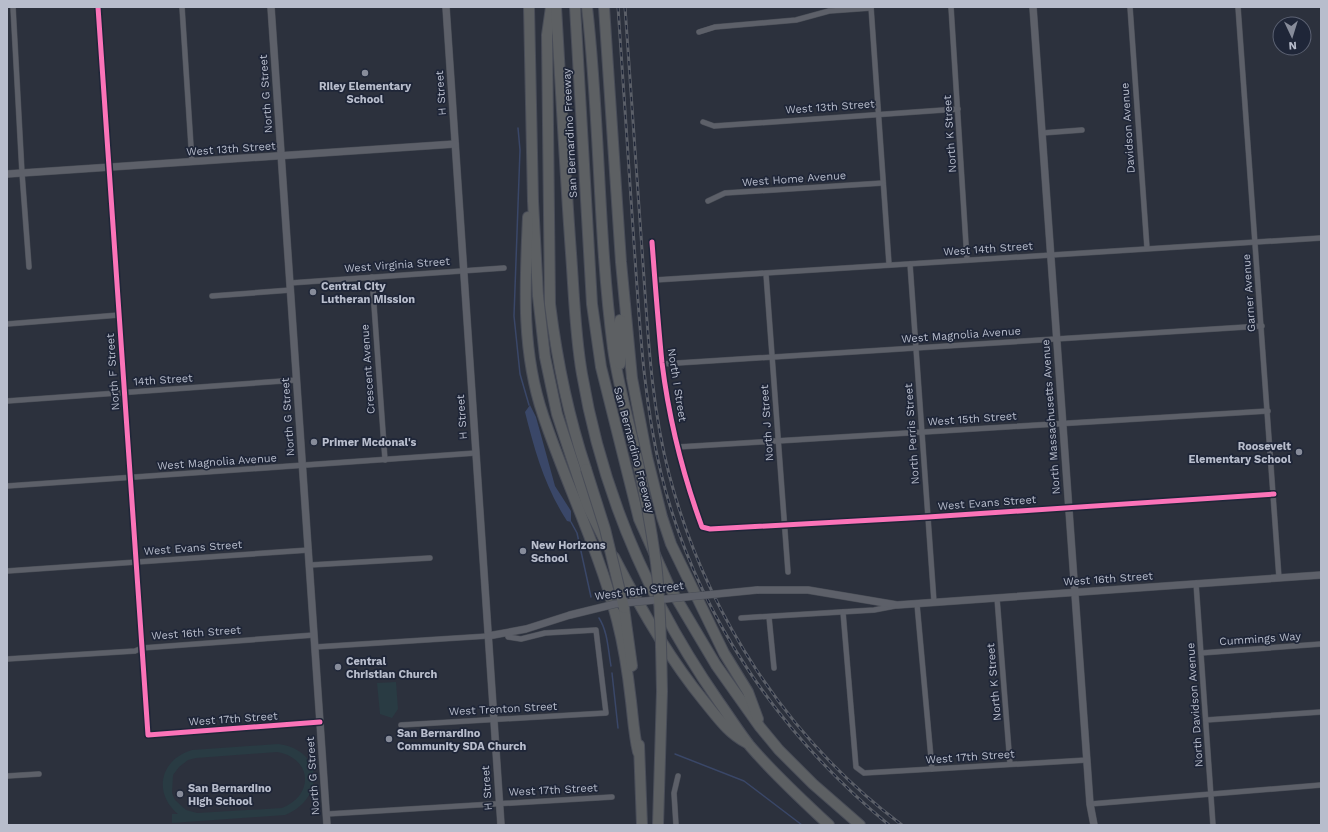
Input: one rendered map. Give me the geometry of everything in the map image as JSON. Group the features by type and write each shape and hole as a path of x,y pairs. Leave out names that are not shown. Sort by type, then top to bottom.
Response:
{"highway":[{"path":"529,7 533,201 538,296 545,357 557,414 587,505 640,607 681,673 733,736 749,744"},
{"path":"551,7 547,35 550,304 556,348 567,405 605,529 624,608 631,649 640,736 638,752"},
{"name":"San Bernardino Freeway","path":"556,7 576,323 582,372 591,420 602,464 618,511 658,602 678,639 707,685 749,744 774,772 829,825"},
{"name":"San Bernardino Freeway","path":"575,7 592,304 601,367 639,519 669,586 716,665 760,727 779,750 813,784 860,825"},
{"path":"587,7 593,61 607,298 613,349 620,390 644,491 656,564 662,691 658,825"},
{"path":"604,7 621,262 634,392 647,457 662,516 677,558 724,653 748,692 760,727"},
{"path":"533,201 529,205 525,298 528,344 534,382 543,414 605,580 617,620 626,663 638,752 642,825"},
{"path":"620,390 621,262"}],"street":[{"path":"13,7 22,173 29,267"},
{"name":"North F Street","path":"98,7 148,735"},
{"path":"182,7 192,162"},
{"name":"North G Street","path":"271,7 327,825"},
{"name":"H Street","path":"446,7 501,825"},
{"name":"North K Street","path":"951,7 967,260"},
{"name":"North Massachusetts Avenue","path":"1033,7 1074,593 1090,804 1093,824"},
{"name":"Davidson Avenue","path":"1130,7 1147,248"},
{"name":"Garner Avenue","path":"1238,7 1279,578"},
{"path":"699,32 715,27 796,20 829,11 871,8 889,264"},
{"name":"West 13th Street","path":"703,122 714,126 958,109"},
{"path":"1042,133 1082,130"},
{"name":"West 13th Street","path":"7,174 455,144"},
{"name":"West Home Avenue","path":"708,200 725,193 884,183"},
{"name":"West 14th Street","path":"655,280 766,274 889,264 910,264 1321,238"},
{"name":"North I Street","path":"652,242 662,364 678,447 689,492 702,527"},
{"name":"North Perris Street","path":"910,264 934,602"},
{"name":"West Virginia Street","path":"212,296 372,277 504,268"},
{"name":"North J Street","path":"766,274 788,572"},
{"name":"Crescent Avenue","path":"372,277 385,460"},
{"path":"7,324 119,315"},
{"name":"West Magnolia Avenue","path":"662,364 1262,326"},
{"name":"14th Street","path":"7,400 297,380"},
{"name":"West 15th Street","path":"678,447 1268,411"},
{"name":"West Magnolia Avenue","path":"7,486 476,453"},
{"name":"West Evans Street","path":"702,527 710,529 928,517 1274,494"},
{"name":"West Evans Street","path":"7,571 308,550"},
{"path":"310,565 430,558"},
{"name":"West 16th Street","path":"741,618 874,610 897,605 934,602 1321,575"},
{"name":"North Davidson Avenue","path":"1196,583 1213,825"},
{"name":"West 16th Street","path":"315,647 488,636 526,629 570,615 615,604 757,590 808,590 897,605"},
{"name":"North K Street","path":"997,598 1010,764"},
{"path":"917,604 932,769"},
{"name":"West 17th Street","path":"844,612 856,767 864,773 1087,760"},
{"path":"770,616 774,668"},
{"name":"West Trenton Street","path":"402,724 606,713 596,630 545,633 521,639 510,638 507,633"},
{"name":"West 16th Street","path":"7,659 135,651 142,648 314,635"},
{"name":"Cummings Way","path":"1201,653 1321,644"},
{"path":"1206,720 1321,712"},
{"name":"West 17th Street","path":"148,735 320,722"},
{"path":"7,776 39,774"},
{"path":"676,825 674,793 678,776"},
{"path":"1090,804 1321,785"},
{"name":"West 17th Street","path":"327,814 612,796"}],"shaded area":[{"path":"396,682 398,709 392,718 380,714 377,683"},
{"path":"278,744 293,748 304,755 311,764 314,775 313,786 308,797 298,807 285,815 172,823 172,814 178,814 170,805 165,796 163,786 164,777 167,768 173,761 181,754 192,750","holes":["277,752 289,756 303,769 305,778 304,787 300,795 282,808 197,813 186,810 175,800 172,793 173,775 179,767 188,760 196,758"]}],"water":[{"path":"530,405 536,417 555,486 571,511 571,522 567,521 559,508 542,469 525,412"}],"waterway":[{"path":"518,128 520,150 514,316 520,374 529,405"},
{"path":"571,522 577,533 591,597"},
{"path":"599,618 606,635 611,666"},
{"path":"612,673 618,728"},
{"path":"675,754 744,781 802,825"}],"railway":[{"path":"618,7 641,339 650,420 661,473 676,525 696,574 719,622 746,667 777,711 812,751 849,789 889,825"},
{"path":"625,7 654,396 669,474 685,525 704,575 728,623 756,669 787,713 822,753 860,791 902,825"}],"cycle path":[{"path":"98,7 148,735 320,722"},
{"path":"652,242 665,384 683,467 702,527 710,529 928,517 1274,494"}],"place":[{"name":"Riley Elementary School","path":"365,73"},
{"name":"Central City Lutheran Mission","path":"313,292"},
{"name":"Primer Mcdonal's","path":"314,442"},
{"name":"Roosevelt Elementary School","path":"1299,452"},
{"name":"New Horizons School","path":"523,551"},
{"name":"Central Christian Church","path":"338,667"},
{"name":"San Bernardino Community SDA Church","path":"389,739"},
{"name":"San Bernardino High School","path":"180,794"}]}
